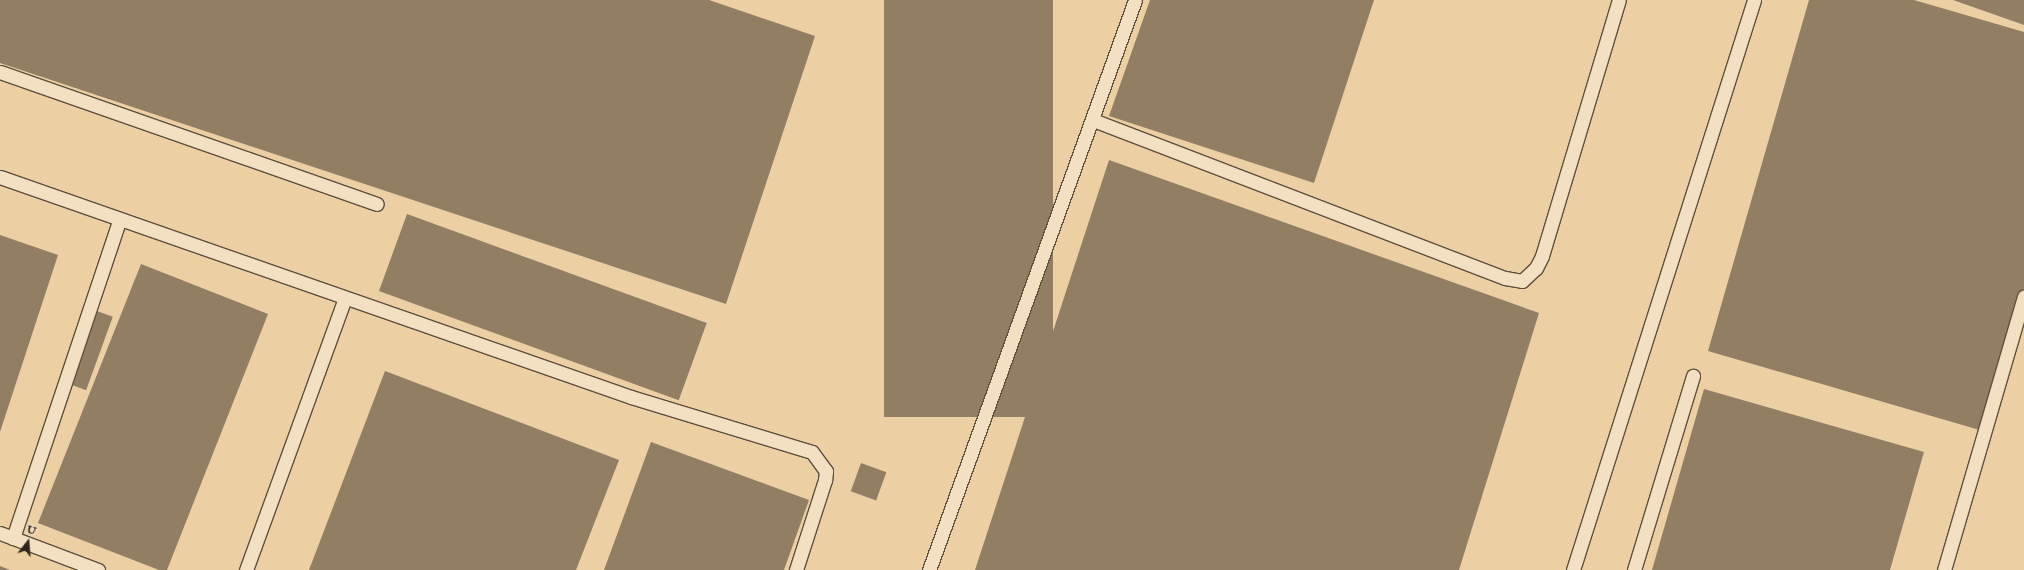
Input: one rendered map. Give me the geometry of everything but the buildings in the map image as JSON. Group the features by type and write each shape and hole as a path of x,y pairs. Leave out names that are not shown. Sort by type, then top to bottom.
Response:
{"lane":[{"path":"929,570 1093,120 1135,0"},
{"path":"1093,120 1505,278 1522,281 1536,268 1542,256 1619,0"},
{"path":"1573,570 1754,0"},
{"path":"0,72 377,204"},
{"path":"0,177 631,397 812,452 826,471 825,480 796,570"},
{"path":"13,538 120,219"},
{"path":"1944,570 2024,296"},
{"path":"246,570 345,298"},
{"path":"1634,570 1693,376"},
{"path":"0,533 98,570"}]}
